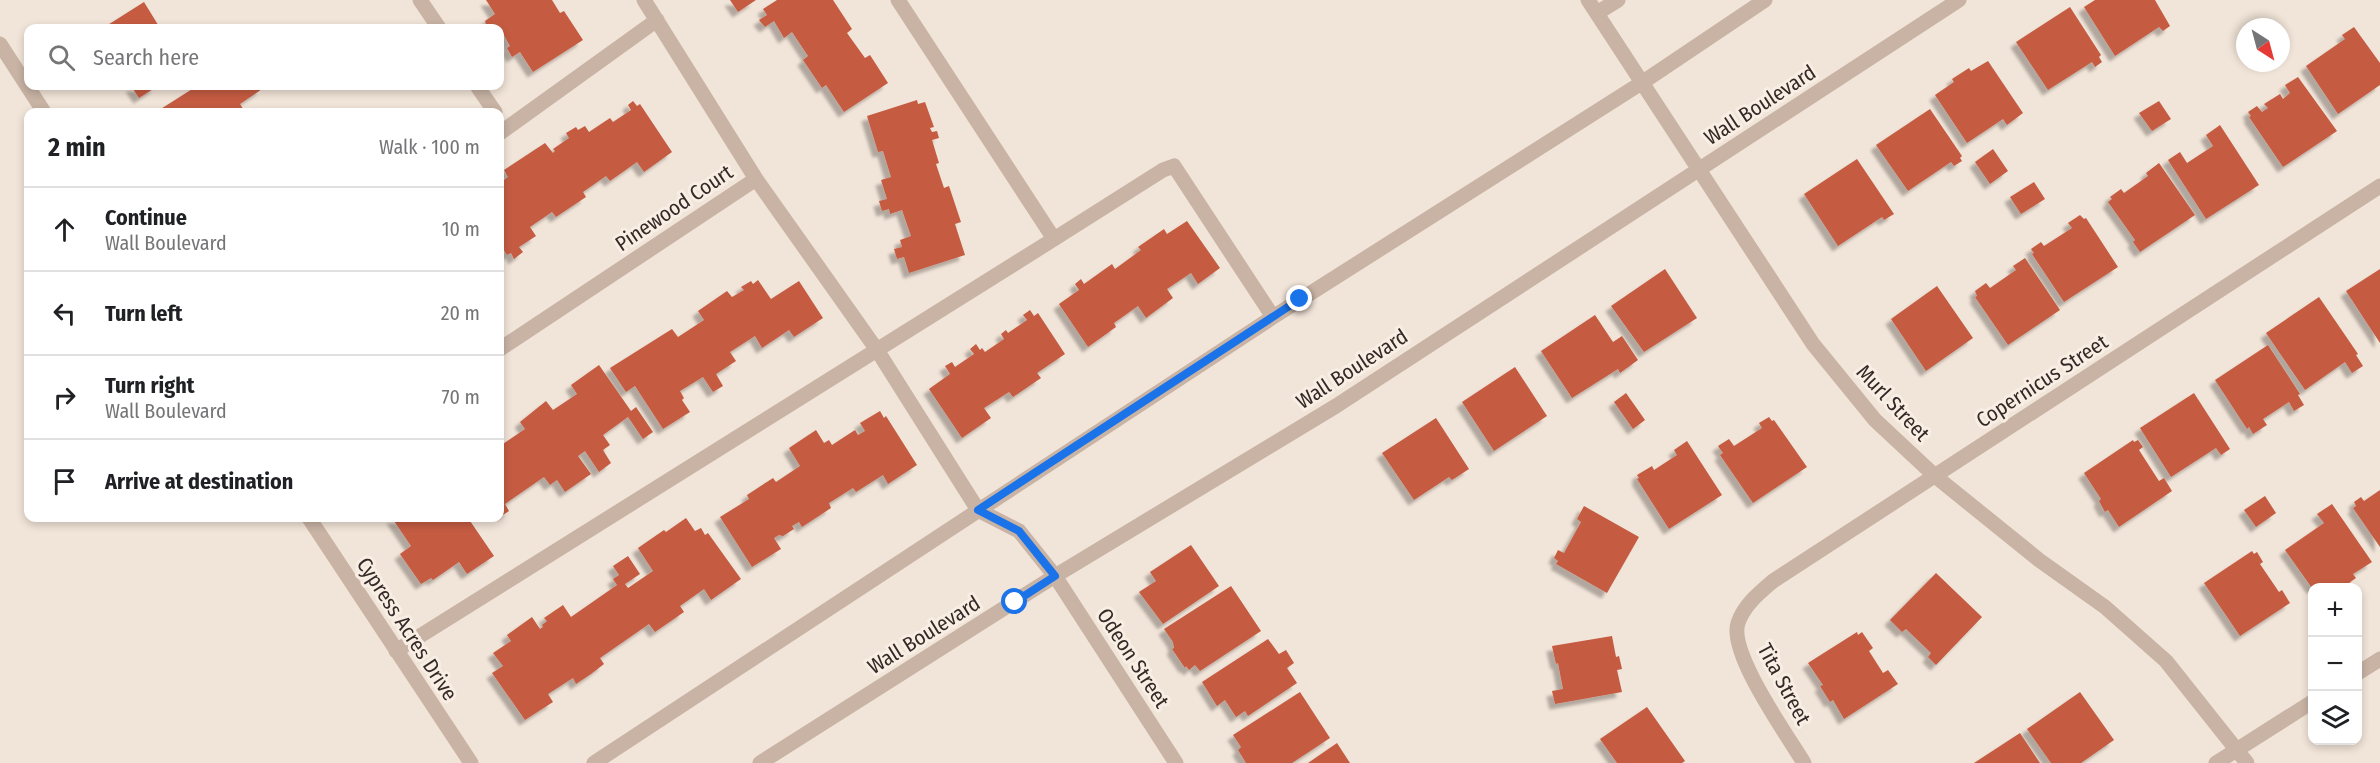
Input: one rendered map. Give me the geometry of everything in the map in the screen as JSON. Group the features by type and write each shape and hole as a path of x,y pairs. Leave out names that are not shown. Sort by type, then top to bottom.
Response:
{"street":[{"path":"420,0 436,24"},
{"name":"Pinewood Court","path":"504,346 756,179 644,0"},
{"path":"898,0 1054,238"},
{"name":"Murl Street","path":"1588,0 1813,344 1875,420 1935,476 2039,560 2105,607 2166,661 2247,763"},
{"path":"1597,13 1618,0"},
{"path":"594,763 1273,317 1643,82 1765,0"},
{"name":"Wall Boulevard","path":"760,763 1055,576 1335,406 1959,0"},
{"path":"504,125 657,20"},
{"path":"0,44 24,80"},
{"path":"30,90 42,108"},
{"path":"480,90 492,108"},
{"path":"396,651 1163,170 1174,166 1273,317"},
{"path":"756,179 877,350 978,510"},
{"name":"Copernicus Street","path":"1738,622 1751,600 1773,581 2380,186"},
{"name":"Odeon Street","path":"978,510 1019,531 1055,576 1176,763"},
{"name":"Cypress Acres Drive","path":"312,522 471,763"},
{"name":"Tita Street","path":"1738,622 1738,644 1756,687 1804,763"},
{"path":"2362,671 2380,659"},
{"path":"2216,763 2308,705"}],"building":[{"path":"486,0 552,0 560,13 564,11 583,40 533,72 520,52 512,57 507,48 510,46 504,35 504,24 486,24 485,21 495,14"},
{"path":"730,0 756,0 738,12"},
{"path":"777,0 833,0 852,29 847,33 865,58 870,55 888,83 844,112 826,85 822,88 803,60 808,56 792,32 784,38 774,21 765,27 759,20 767,15 763,9"},
{"path":"2095,0 2155,0 2170,26 2163,31 2159,27 2115,56 2084,7"},
{"path":"144,2 158,24 109,24"},
{"path":"2070,7 2101,55 2099,57 2102,62 2095,67 2092,62 2048,90 2016,42"},
{"path":"2354,27 2380,63 2380,85 2338,114 2306,66 2345,39 2342,35"},
{"path":"1988,61 2023,113 2007,125 2003,119 1967,143 1935,95 1954,82 1952,79 1969,68 1971,71"},
{"path":"2298,77 2337,131 2283,167 2249,117 2251,116 2248,112 2257,106 2262,112 2268,108 2264,104 2280,94 2283,99 2290,93 2285,85"},
{"path":"134,90 152,90 139,98"},
{"path":"191,90 261,90 240,104 242,108 162,108"},
{"path":"917,100 918,104 925,102 934,127 930,128 932,132 937,131 939,138 932,140 939,163 936,164 944,188 949,186 961,222 955,224 965,255 909,273 904,257 897,259 894,249 902,247 900,240 911,236 902,210 890,214 889,209 882,211 879,201 887,199 881,180 891,177 883,151 878,152 867,116"},
{"path":"633,101 637,106 640,104 672,152 644,172 637,162 610,181 606,176 583,192 586,197 556,217 552,212 530,227 536,236 519,247 523,252 514,259 511,253 507,255 504,250 504,180 508,177 504,170 545,143 553,153 555,151 553,149 569,138 566,133 576,127 578,130 585,126 589,132 610,118 613,122 631,110 628,105"},
{"path":"2159,101 2171,119 2152,131 2139,113"},
{"path":"1930,109 1962,156 1960,158 1962,161 1954,166 1951,162 1908,191 1876,145"},
{"path":"2220,125 2259,185 2206,219 2168,160 2180,152 2187,163 2213,146 2206,135"},
{"path":"1993,149 2008,171 1990,184 1975,162"},
{"path":"1857,159 1894,214 1884,220 1882,217 1838,246 1804,194"},
{"path":"2159,163 2195,215 2140,252 2133,242 2135,240 2108,202 2112,199 2110,197 2121,189 2124,193 2148,176 2146,173"},
{"path":"2034,182 2045,199 2021,214 2010,197"},
{"path":"2080,215 2086,218 2118,267 2064,302 2031,249 2041,242 2044,246 2072,228 2068,223"},
{"path":"1187,221 1220,268 1198,284 1191,273 1167,289 1173,298 1146,318 1138,306 1114,323 1116,327 1088,347 1059,304 1079,290 1075,284 1081,279 1084,284 1112,264 1115,269 1141,250 1138,247 1164,229 1167,234"},
{"path":"2025,258 2060,310 2008,345 1975,297 1977,296 1975,291 1986,283 1990,288 2016,270 2013,266"},
{"path":"1665,269 1697,318 1644,352 1611,306"},
{"path":"2380,269 2380,343 2346,291"},
{"path":"758,280 771,299 799,281 823,318 794,337 789,330 762,348 755,336 730,352 736,361 716,374 723,386 713,392 703,377 680,391 684,398 682,400 690,412 663,429 635,386 626,392 610,368 672,329 678,337 704,320 698,311 727,291 732,297 744,290 741,287"},
{"path":"1937,286 1973,338 1926,371 1891,319"},
{"path":"2319,297 2358,354 2356,355 2363,366 2352,373 2345,362 2305,390 2266,333"},
{"path":"1030,310 1034,316 1038,313 1065,354 1037,373 1041,378 1013,397 1009,392 984,408 991,418 962,438 929,389 950,374 945,366 952,362 955,367 974,354 970,349 976,344 980,350 982,348 985,352 1004,339 1001,334 1006,330 1008,333 1027,320 1023,315"},
{"path":"1595,315 1613,342 1622,336 1638,360 1620,373 1618,369 1572,398 1541,351"},
{"path":"2268,345 2300,394 2298,395 2304,405 2294,411 2289,402 2263,419 2267,425 2253,434 2249,427 2247,429 2215,380"},
{"path":"599,365 631,411 636,407 653,432 643,439 628,417 603,435 610,445 603,450 611,463 599,472 585,451 578,456 591,474 565,492 557,480 550,485 544,477 505,504 509,511 504,514 504,443 525,429 520,422 546,401 553,410 577,394 571,385"},
{"path":"1515,367 1547,416 1494,451 1462,402"},
{"path":"1626,393 1645,420 1633,429 1614,402"},
{"path":"2194,393 2230,449 2221,455 2216,448 2171,477 2140,428"},
{"path":"880,411 884,418 886,416 917,465 888,484 883,475 856,492 853,488 829,503 831,508 802,527 799,522 792,526 794,529 783,536 779,535 774,538 781,549 752,567 720,517 749,499 747,495 773,478 776,482 800,466 789,448 816,430 824,443 829,440 832,445 855,430 858,435 865,431 860,423"},
{"path":"1769,417 1772,421 1774,420 1807,467 1753,503 1720,455 1723,453 1718,446 1729,439 1734,446 1762,428 1759,423"},
{"path":"1436,418 1469,469 1452,480 1449,477 1414,500 1382,453"},
{"path":"2133,440 2134,442 2138,440 2143,447 2139,450 2159,481 2164,478 2172,491 2119,527 2108,510 2105,512 2099,501 2101,499 2084,473"},
{"path":"1687,441 1722,495 1669,529 1637,479 1639,478 1637,475 1652,466 1654,470 1677,455 1674,450"},
{"path":"2380,490 2380,547 2353,508 2356,506 2354,502 2361,497 2364,501"},
{"path":"2265,496 2276,513 2256,527 2244,510"},
{"path":"2332,504 2372,562 2353,574 2356,578 2349,583 2308,583 2285,550 2324,523 2317,514"},
{"path":"1584,506 1639,537 1607,593 1556,564 1558,561 1554,558 1558,550 1564,553 1581,522 1577,519"},
{"path":"686,518 695,531 701,528 705,535 708,533 741,579 711,600 704,589 680,606 684,612 655,632 649,624 600,658 604,664 591,674 576,684 573,678 548,694 553,702 525,720 492,673 503,666 493,653 511,641 507,635 532,617 540,629 547,621 544,618 563,605 571,617 617,585 613,579 619,575 613,566 628,556 640,574 625,584 628,588 653,571 638,548"},
{"path":"395,522 471,522 494,556 467,574 459,562 433,580 431,578 421,584 400,554 411,546"},
{"path":"1191,545 1219,586 1163,624 1139,592 1156,581 1150,572"},
{"path":"2252,551 2254,554 2257,552 2263,562 2260,564 2279,592 2282,590 2290,603 2240,636 2204,583"},
{"path":"1936,573 1982,617 1936,665 1928,657 1931,653 1906,629 1902,632 1890,620"},
{"path":"1231,586 1261,631 1200,671 1195,665 1189,670 1186,666 1185,668 1172,649 1174,648 1173,642 1164,629"},
{"path":"1857,632 1858,635 1862,632 1873,648 1869,651 1883,673 1888,670 1898,684 1844,719 1833,700 1830,702 1820,686 1823,685 1808,663"},
{"path":"1612,636 1616,657 1619,656 1622,669 1617,670 1622,692 1555,704 1552,691 1563,689 1552,646"},
{"path":"1268,639 1279,654 1286,650 1294,663 1287,668 1297,683 1248,716 1245,711 1236,717 1225,700 1217,706 1202,682"},
{"path":"1300,692 1330,738 1292,763 1246,763 1238,750 1241,747 1233,735"},
{"path":"2080,692 2114,740 2081,763 2051,763 2027,729"},
{"path":"1647,707 1685,761 1682,763 1617,763 1600,739"},
{"path":"2020,733 2040,763 1974,763"},
{"path":"1337,743 1350,763 1308,763"}],"route":[{"path":"1015,602 1055,576 1019,531 978,510 1300,299"}]}
